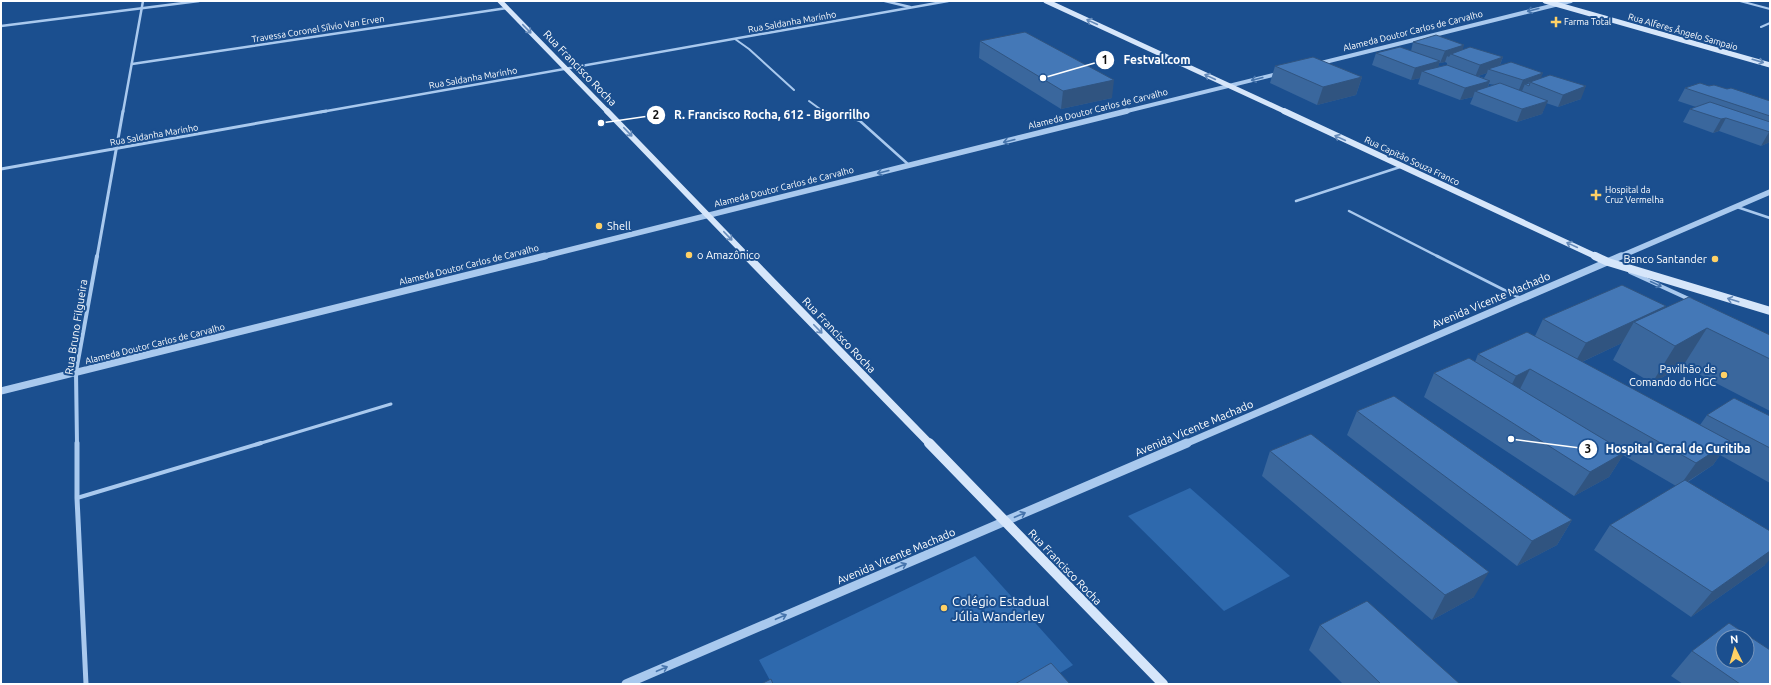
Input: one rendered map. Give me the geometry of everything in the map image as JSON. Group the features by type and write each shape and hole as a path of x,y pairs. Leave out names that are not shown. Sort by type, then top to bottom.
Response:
{"main road":[{"name":"Rua Francisco Rocha","path":"500,1 1163,684"},
{"name":"Rua Capitão Souza Franco","path":"1046,1 1608,262"},
{"name":"Rua Alferes Ângelo Sampaio","path":"1545,1 1770,65"},
{"path":"1608,262 1770,311"}],"street":[{"name":"Rua Bruno Filgueira","path":"86,684 77,498 76,372 143,1"},
{"path":"1,26 199,1"},
{"path":"885,1 912,8"},
{"name":"Rua Saldanha Marinho","path":"1,169 948,1"},
{"name":"Alameda Doutor Carlos de Carvalho","path":"1313,65 1571,1"},
{"name":"Travessa Coronel Sílvio Van Erven","path":"132,64 507,8"},
{"name":"Alameda Doutor Carlos de Carvalho","path":"1,391 1290,71"},
{"name":"Avenida Vicente Machado","path":"626,684 1770,192"},
{"name":"Rua Capitão Souza Franco","path":"1608,262 1692,301"}],"lane":[{"path":"1740,1 1770,9"},
{"path":"1761,26 1770,23"},
{"path":"735,39 749,49 794,90"},
{"path":"809,101 825,112 847,116 860,121 909,165"},
{"path":"1296,202 1402,166"},
{"path":"1737,207 1770,218"},
{"path":"1349,211 1522,299"},
{"path":"77,498 391,404"}],"shaded area":[{"path":"1190,488 1290,576 1224,611 1128,516"},
{"name":"Colégio Estadual Júlia Wanderley","path":"975,556 1073,665 1042,684 772,684 759,660"}],"building":[{"path":"1025,32 1114,80 1063,91 980,41"},
{"path":"1436,35 1464,45 1445,51 1413,42"},
{"path":"1400,47 1440,61 1415,68 1376,53"},
{"path":"1470,47 1503,57 1480,65 1451,54"},
{"path":"1313,57 1362,77 1323,87 1275,66"},
{"path":"1511,62 1543,73 1523,80 1488,69"},
{"path":"1447,65 1490,81 1465,88 1422,71"},
{"path":"1550,75 1586,86 1563,95 1530,82"},
{"path":"1500,83 1548,101 1522,109 1475,91"},
{"path":"1700,83 1727,89 1731,88 1770,101 1770,116 1685,88"},
{"path":"1710,102 1770,122 1770,132 1726,118 1721,119 1690,109"},
{"path":"1622,285 1666,306 1586,343 1543,319"},
{"path":"1689,297 1770,335 1770,359 1707,328 1675,346 1634,322"},
{"path":"1527,332 1730,441 1696,463 1530,369 1516,376 1478,354"},
{"path":"1469,358 1625,452 1590,472 1434,373"},
{"path":"1394,396 1572,520 1532,541 1357,411"},
{"path":"1734,398 1770,416 1770,448 1707,415"},
{"path":"1311,434 1489,572 1445,595 1270,451"},
{"path":"1685,480 1770,531 1770,551 1712,592 1610,525"},
{"path":"1367,601 1460,684 1381,684 1320,625"},
{"path":"1729,623 1738,629 1721,629"},
{"path":"1715,634 1715,667 1692,651"},
{"path":"1755,640 1770,650 1770,684 1740,684 1718,669 1755,669"},
{"path":"1051,663 1070,684 1015,684"},
{"path":"771,679 773,684 761,684"}],"place":[{"name":"Farma Total","path":"1556,22"},
{"name":"Festval.com","path":"1043,78"},
{"name":"R. Francisco Rocha, 612 - Bigorrilho","path":"601,123"},
{"name":"Hospital da Cruz Vermelha","path":"1596,195"},
{"name":"Shell","path":"599,226"},
{"name":"o Amazônico","path":"689,255"},
{"name":"Banco Santander","path":"1715,259"},
{"name":"Pavilhão de Comando do HGC","path":"1724,375"},
{"name":"Hospital Geral de Curitiba","path":"1511,439"},
{"name":"Colégio Estadual Júlia Wanderley","path":"944,608"}]}
